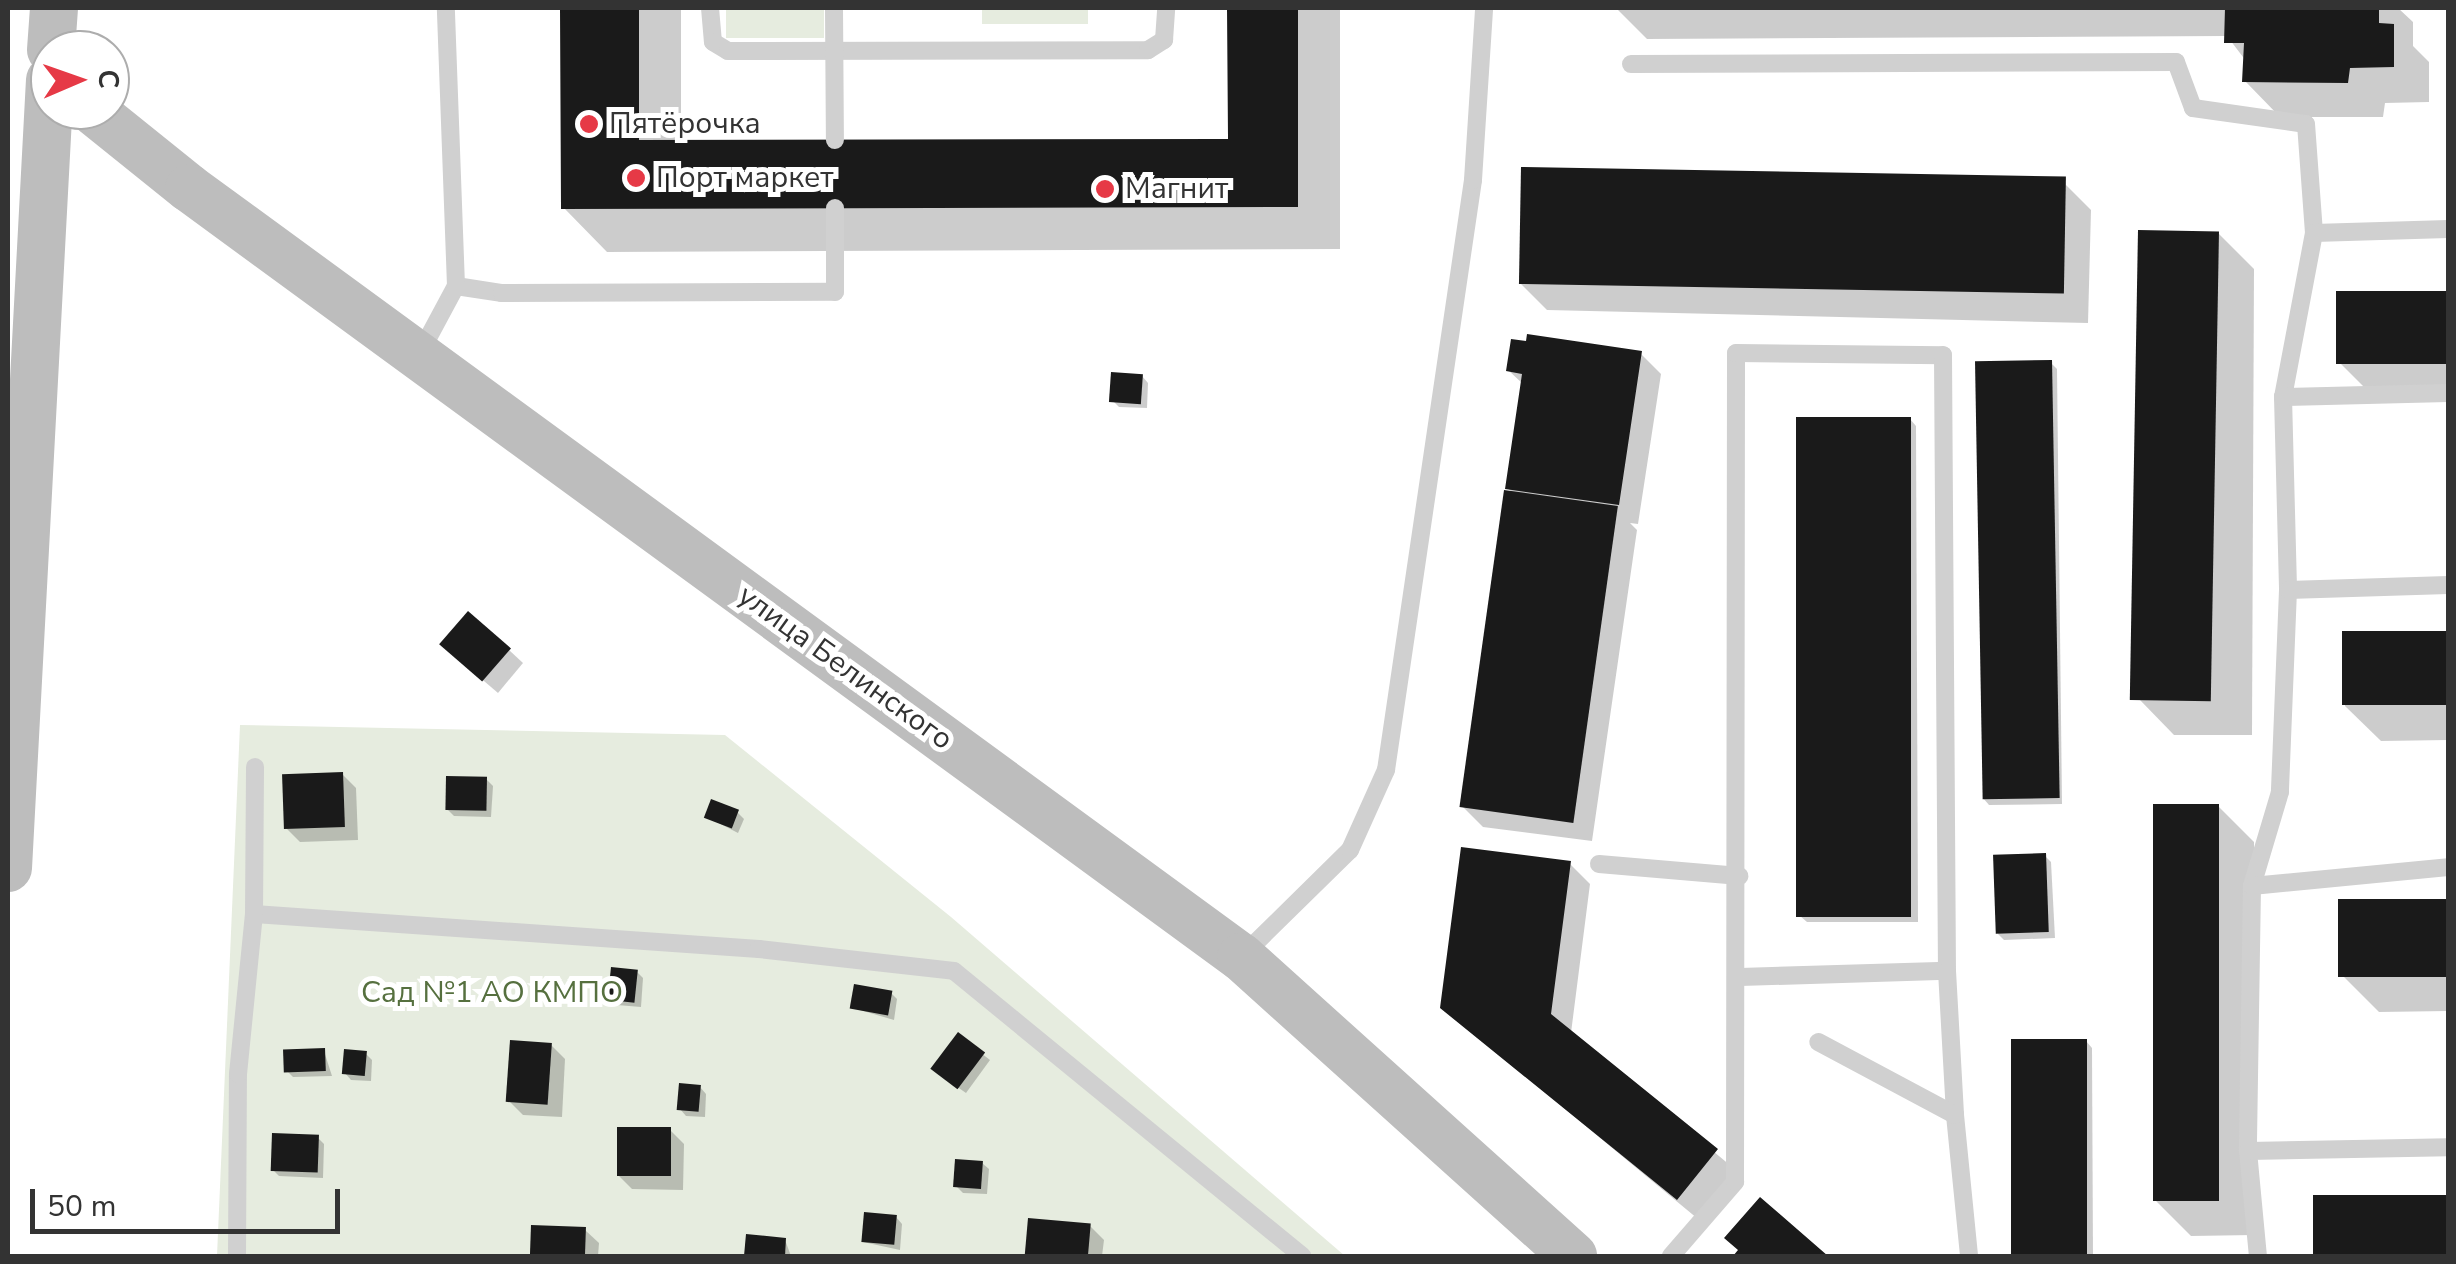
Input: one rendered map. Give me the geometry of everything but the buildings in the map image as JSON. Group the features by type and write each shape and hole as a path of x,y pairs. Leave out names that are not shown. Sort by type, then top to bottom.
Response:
{"street":[{"path":"8,868 18,483 46,130"},
{"name":"улица Белинского","path":"119,130 418,355 1241,957 1574,1256"}],"lane":[{"path":"418,355 456,286 446,8"},
{"path":"710,8 710,36 722,49 834,51 1148,50 1166,35 1166,8"},
{"path":"834,8 834,140"},
{"path":"1241,957 1350,850 1386,770 1472,180 1484,8"},
{"path":"1631,64 2176,62 2194,108 2306,124 2314,233 2283,397 2288,590 2280,792 2252,886 2248,1152 2258,1256"},
{"path":"456,286 502,292 835,292 835,208"},
{"path":"2314,233 2448,229"},
{"path":"1671,1256 1735,1182 1740,976 1736,353 1943,356 1947,971 1954,1114 1969,1256"},
{"path":"2283,397 2448,393"},
{"path":"2288,590 2448,586"},
{"path":"237,1256 238,1074 254,914 254,767"},
{"path":"1599,864 1739,876"},
{"path":"2252,886 2448,867"},
{"path":"254,914 759,949 954,971 1302,1256"},
{"path":"1740,976 1947,971"},
{"path":"1818,1042 1954,1114"},
{"path":"2248,1152 2448,1148"}],"green space":[{"path":"726,8 824,8 824,38 726,38"},
{"path":"982,8 1088,8 1088,24 982,24"},
{"name":"Сад №1 АО КМПО","path":"240,725 725,735 951,917 1345,1256 217,1256"}],"place":[{"name":"Пятёрочка","path":"589,124"},
{"name":"Порт маркет","path":"636,178"},
{"name":"Магнит","path":"1105,189"}]}
